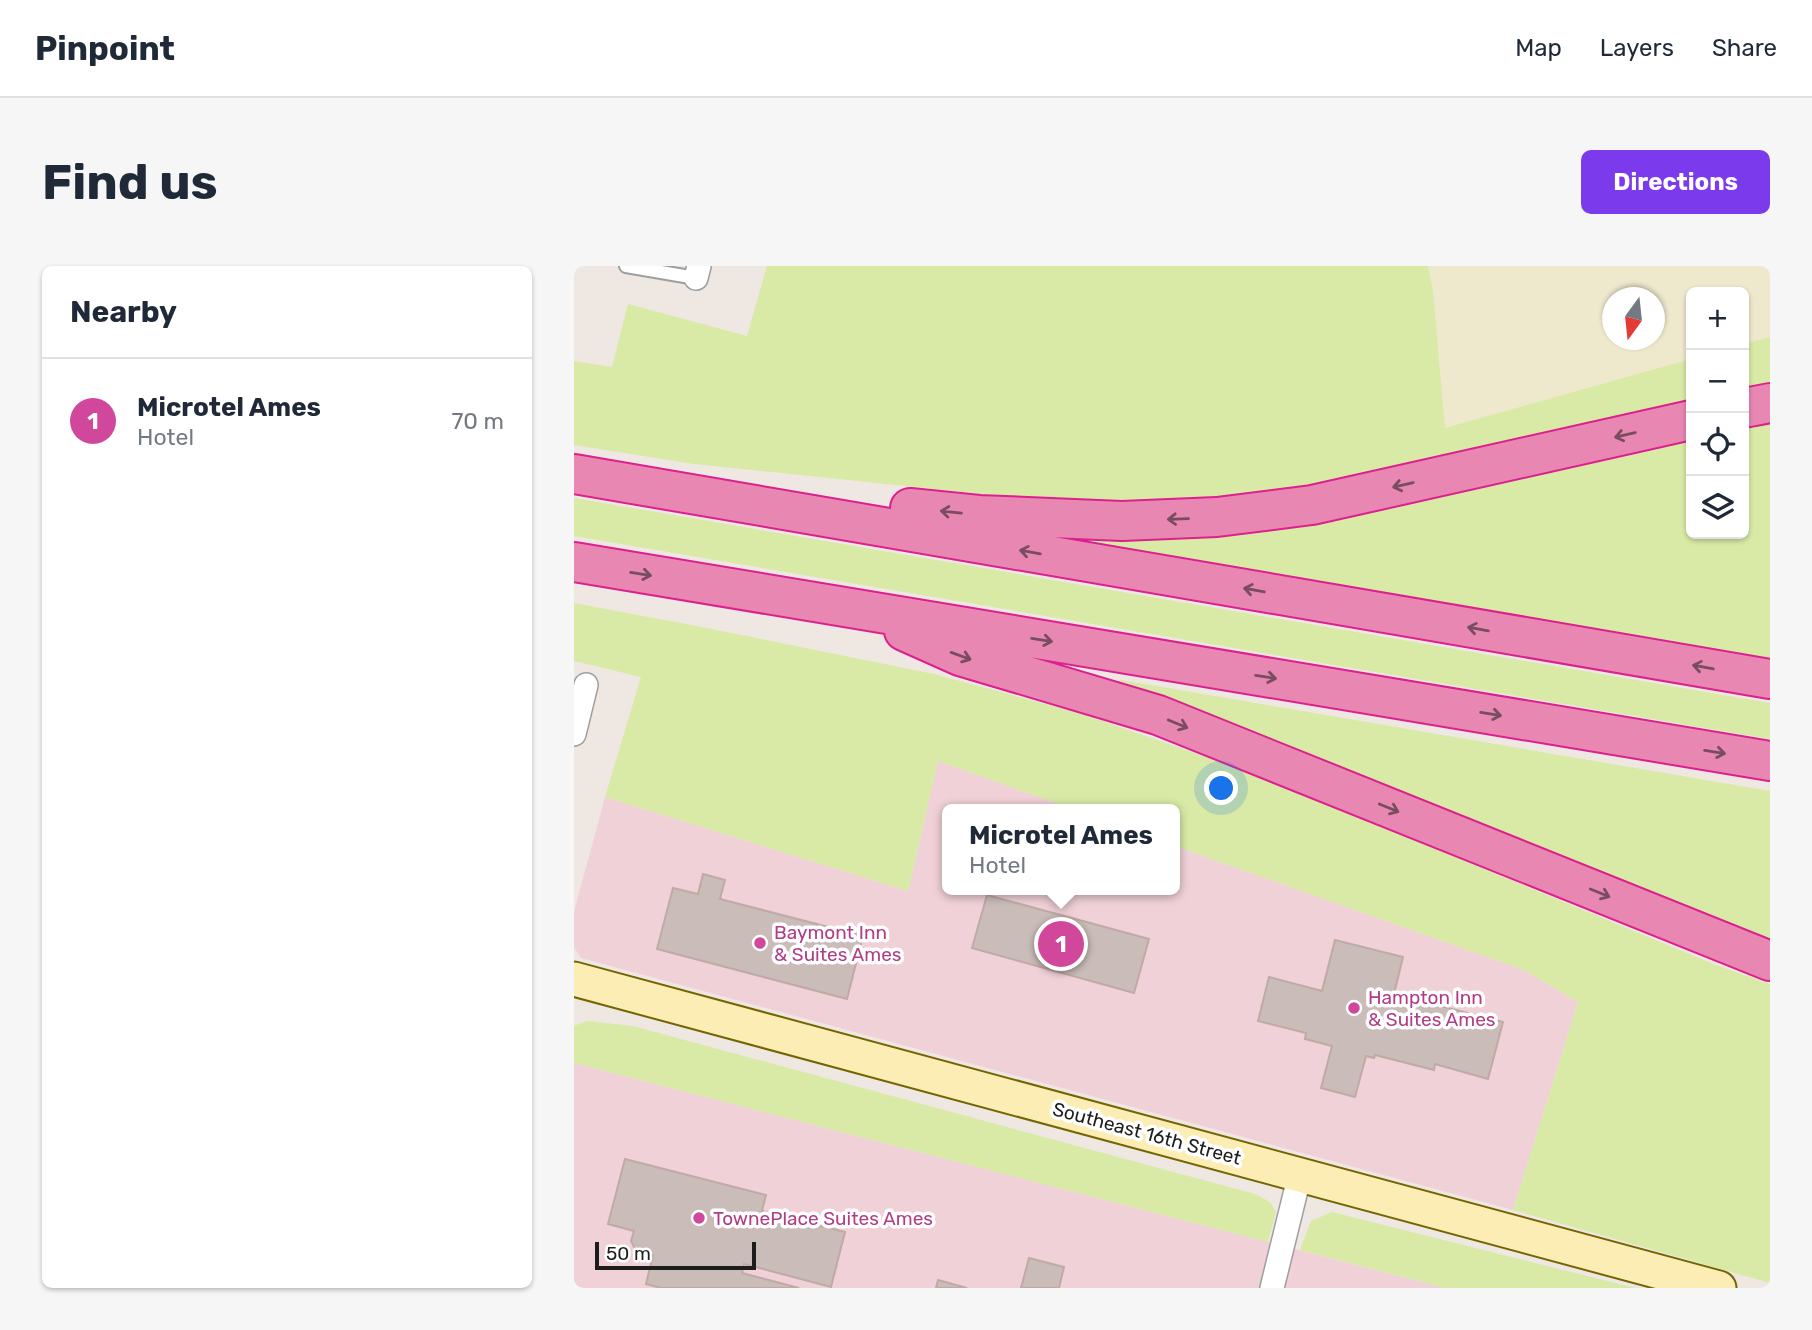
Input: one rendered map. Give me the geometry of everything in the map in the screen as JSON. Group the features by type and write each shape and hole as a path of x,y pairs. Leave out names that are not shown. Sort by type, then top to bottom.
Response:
{"highway":[{"path":"1749,407 1770,403"},
{"path":"574,474 979,515 1122,521 1217,517 1312,505 1686,421"},
{"path":"574,474 1770,679"},
{"path":"574,562 1770,761"},
{"path":"854,608 960,656 1158,715 1770,961"}],"street":[{"path":"574,734 580,684"},
{"name":"Southeast 16th Street","path":"574,979 1720,1288"},
{"path":"1272,1288 1300,1174"}],"lane":[{"path":"626,266 698,272"}],"shaded area":[{"path":"1428,266 1770,266 1770,337 1749,343 1749,287 1686,287 1686,360 1445,428 1433,291"},
{"path":"938,761 1059,804 942,804 942,895 1180,895 1180,848 1524,970 1578,1002 1513,1210 581,958 574,947 574,912 605,797 908,891"},
{"path":"574,1063 1268,1242 1445,1288 574,1288"}],"green space":[{"path":"767,266 1428,266 1433,291 1445,428 1686,360 1686,405 1330,486 1154,505 1030,499 694,464 574,445 574,361 612,367 628,304 747,336"},
{"path":"1770,337 1770,386 1749,391 1749,350 1749,343"},
{"path":"1770,418 1770,660 1070,541 1062,537 1686,437 1686,539 1749,539 1749,423"},
{"path":"574,498 1770,703 1770,739 574,536"},
{"path":"574,603 934,674 1079,713 1250,772 1716,965 1770,984 1770,1283 1513,1210 1578,1002 1524,970 1180,848 1180,804 1059,804 938,761 908,891 605,797 641,677 574,661"},
{"path":"1121,680 1770,791 1770,944 1119,686"},
{"path":"587,1021 633,1026 1255,1194 1270,1202 1276,1212 1268,1242 574,1063 574,1026"},
{"path":"1332,1212 1635,1288 1445,1288 1300,1250 1311,1221"}],"building":[{"name":"Baymont Inn & Suites Ames","path":"703,874 725,880 720,899 863,936 847,999 657,949 673,888 698,894"},
{"path":"987,895 1149,939 1134,993 972,948"},
{"name":"Hampton Inn & Suites Ames","path":"1335,940 1403,957 1394,994 1503,1022 1488,1079 1435,1064 1434,1070 1375,1055 1374,1058 1366,1056 1355,1097 1321,1088 1332,1046 1305,1039 1306,1033 1258,1021 1269,977 1322,991"},
{"name":"TownePlace Suites Ames","path":"625,1159 766,1195 762,1211 845,1232 831,1287 744,1264 742,1273 799,1288 661,1288 646,1284 653,1255 636,1251 631,1241 634,1231 608,1224"},
{"path":"1029,1258 1064,1267 1059,1288 1021,1288"},
{"path":"938,1280 967,1288 936,1288"}],"place":[{"name":"Baymont Inn & Suites Ames","path":"760,943"},
{"name":"Microtel Ames","path":"1061,944"},
{"name":"Hampton Inn & Suites Ames","path":"1354,1008"},
{"name":"TownePlace Suites Ames","path":"699,1218"}]}
